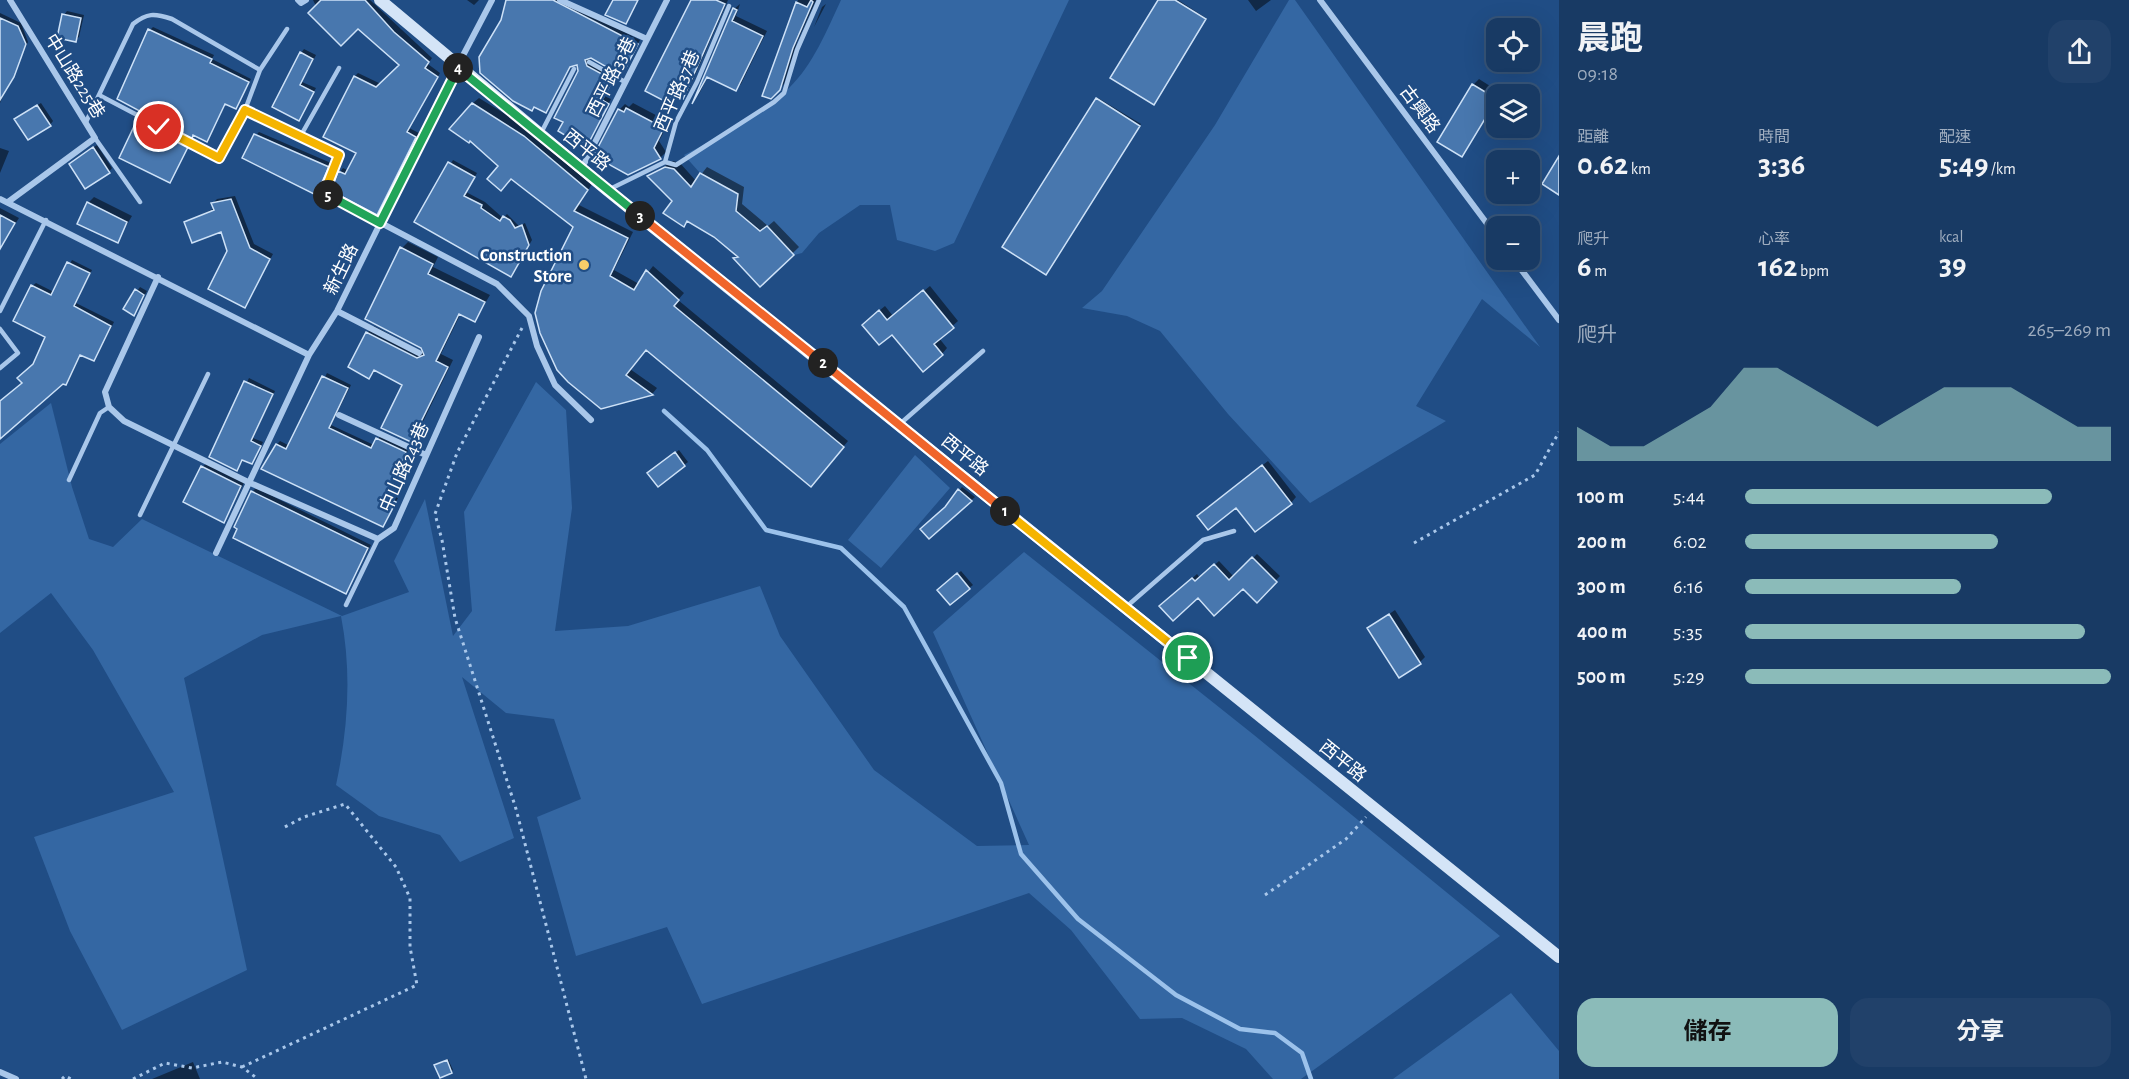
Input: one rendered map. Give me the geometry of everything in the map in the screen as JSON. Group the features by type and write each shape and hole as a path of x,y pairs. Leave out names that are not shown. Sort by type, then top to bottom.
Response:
{"main road":[{"name":"西平路","path":"380,0 456,67 540,136 1559,957"}],"street":[{"name":"中山路225巷","path":"8,202 95,138 10,0"},
{"name":"新生路","path":"309,355 338,311 456,67 492,0"},
{"path":"560,0 647,39"},
{"name":"西平路33巷","path":"582,168 667,0"},
{"name":"古興路","path":"1320,0 1486,222"},
{"path":"245,110 339,155 324,193 497,284 529,316 537,346 555,385 591,420"},
{"path":"0,199 46,220 309,355 216,553"},
{"path":"1522,270 1559,320"},
{"path":"158,277 105,392 109,407 118,418 248,482 378,539"},
{"path":"338,311 419,353"},
{"name":"中山路243巷","path":"378,539 394,528 479,337"},
{"path":"339,415 426,455"},
{"path":"0,1072 16,1079"}],"lane":[{"path":"607,190 665,162 676,165 774,102 783,93 797,50 819,0"},
{"name":"西平路37巷","path":"665,162 676,122 697,82 729,6"},
{"path":"86,122 133,24 146,14 157,14 172,19 260,70"},
{"path":"99,95 219,158 245,110 260,70 287,29"},
{"path":"589,62 625,82"},
{"path":"300,137 339,68"},
{"path":"540,136 574,69"},
{"path":"95,138 140,202"},
{"path":"0,311 46,220"},
{"path":"0,329 18,353 0,368"},
{"path":"899,425 982,351"},
{"path":"140,515 208,374"},
{"path":"69,480 100,414 109,407"},
{"path":"1126,608 1203,540 1234,531"},
{"path":"346,605 378,539"}],"path":[{"path":"529,316 456,453 435,514 442,540 455,618 516,809 586,1079"},
{"path":"1414,543 1535,476 1559,432"},
{"path":"242,1067 417,985 410,947 410,898 396,867 345,804 304,817 281,829"},
{"path":"1265,895 1346,839 1374,809"},
{"path":"133,1079 165,1063 192,1068 222,1062 242,1067 258,1079"},
{"path":"62,1079 65,1076 72,1079"}],"shaded area":[{"path":"841,0 1069,0 954,243 935,251 897,240 890,205 860,205 819,233 802,253 794,255 736,211 738,194 700,173 684,155 752,117 789,88 812,58"},
{"path":"1289,0 1295,0 1540,347 1482,299 1416,406 1446,421 1310,503 1228,414 1160,331 1127,316 1082,308 1102,291 1215,125"},
{"path":"536,382 566,410 572,508 555,631 628,626 760,586 780,636 874,770 977,846 1029,845 933,632 1024,552 1254,735 1500,936 1301,1079 1273,1079 1246,1049 1182,1018 1140,1019 1071,930 1029,893 702,1004 667,927 576,956 537,817 581,799 554,719 506,713 462,677 514,838 460,862 440,835 379,816 336,785 347,701 347,659 341,616 262,635 184,678 247,970 122,1030 70,931 34,837 174,792 93,650 51,593 0,633 0,444 51,403 72,487 89,539 113,547 142,519 342,616 409,592 394,561 425,499 453,636 472,611 464,512"},
{"path":"915,455 950,488 881,568 848,540"},
{"path":"1511,993 1559,1051 1559,1079 1393,1079"}],"building":[{"path":"321,0 365,0 394,32 429,62 425,68 438,77 407,132 416,137 377,215 331,191 338,171 345,174 356,153 323,137 354,76 376,87 399,65 358,29 341,46 308,13"},
{"path":"506,0 553,0 638,44 624,71 619,69 617,73 591,58 585,60 587,66 613,80 602,100 609,104 586,148 558,131 563,122 554,118 578,71 577,65 570,67 546,113 534,107 532,111 513,101 480,73 479,57 501,20"},
{"path":"613,0 638,0 626,24 605,15"},
{"path":"691,0 716,0 725,4 683,99 674,95 670,104 645,91"},
{"path":"811,0 813,2 793,48 780,90 771,99 762,96 796,2 807,7"},
{"path":"1158,0 1175,0 1206,19 1154,105 1110,78"},
{"path":"733,8 737,10 732,21 763,36 736,91 707,77 692,104"},
{"path":"62,14 81,18 76,42 57,38"},
{"path":"0,18 18,26 26,44 14,77 0,100"},
{"path":"148,29 212,59 210,63 249,82 236,109 225,104 207,142 193,135 192,139 117,99"},
{"path":"300,52 313,59 300,85 314,92 299,121 272,107"},
{"path":"1472,84 1486,92 1486,117 1462,157 1437,142"},
{"path":"1096,98 1140,126 1046,275 1002,247"},
{"path":"472,103 524,136 588,190 574,211 628,238 610,276 634,290 646,270 679,300 674,306 844,447 811,487 646,350 626,375 653,395 601,409 557,370 540,333 535,313 541,291 573,227 511,179 501,191 487,179 498,166 470,141 469,143 449,129"},
{"path":"37,105 51,126 28,140 14,119"},
{"path":"626,108 664,128 654,148 661,159 628,175 599,159 600,156 595,153 618,109 624,112"},
{"path":"137,120 188,147 170,183 119,158"},
{"path":"254,134 329,167 316,195 242,158"},
{"path":"93,147 110,173 85,189 69,164"},
{"path":"1559,156 1559,195 1542,184"},
{"path":"448,162 475,177 464,196 482,205 481,208 500,221 503,216 510,220 515,228 522,225 529,245 511,277 414,222"},
{"path":"665,167 674,169 691,187 700,173 738,194 736,211 760,231 767,226 794,255 760,287 733,258 738,257 714,237 687,221 684,227 663,213 672,201 647,176"},
{"path":"231,199 250,248 270,259 245,308 208,289 227,251 221,232 192,243 184,222 214,210 211,203"},
{"path":"87,202 127,222 118,243 77,224"},
{"path":"0,215 15,223 0,249"},
{"path":"400,247 433,264 428,274 485,302 475,322 459,314 436,361 448,367 411,442 381,428 402,385 374,370 369,379 348,367 366,332 417,358 424,355 421,348 365,319"},
{"path":"67,262 90,273 74,306 111,326 94,361 80,355 66,385 63,384 0,439 0,401 22,383 17,378 33,364 45,337 13,321 31,285 51,295"},
{"path":"135,289 144,295 134,316 123,309"},
{"path":"923,290 954,328 934,344 943,355 923,372 892,335 879,345 862,325 879,310 887,320"},
{"path":"322,376 348,388 329,428 371,448 376,438 406,452 387,497 396,502 383,527 261,469 276,444 286,449"},
{"path":"244,381 273,394 251,441 261,446 252,464 242,460 237,471 209,457"},
{"path":"675,452 685,466 658,487 647,473"},
{"path":"1262,465 1292,504 1255,532 1236,508 1208,530 1197,516"},
{"path":"201,466 241,486 224,523 183,502"},
{"path":"958,489 972,501 929,539 920,529 945,507"},
{"path":"251,491 368,548 346,594 233,538 237,529 234,527"},
{"path":"1252,557 1277,582 1257,603 1243,589 1214,616 1198,598 1173,621 1159,606 1192,578 1195,581 1214,564 1229,580"},
{"path":"957,573 970,589 950,605 937,590"},
{"path":"1389,614 1421,664 1399,678 1367,628"},
{"path":"447,1060 452,1073 440,1078 434,1065"}],"waterway":[{"path":"664,411 707,450 766,530 841,548 904,607 1001,783 1021,854 1078,919 1176,995 1240,1029 1275,1033 1302,1053 1311,1079"}],"place":[{"name":"Construction Store","path":"584,265"}],"route":[{"path":"159,127 219,158 245,110 339,155 324,193 380,223 456,67 1188,658"}]}
